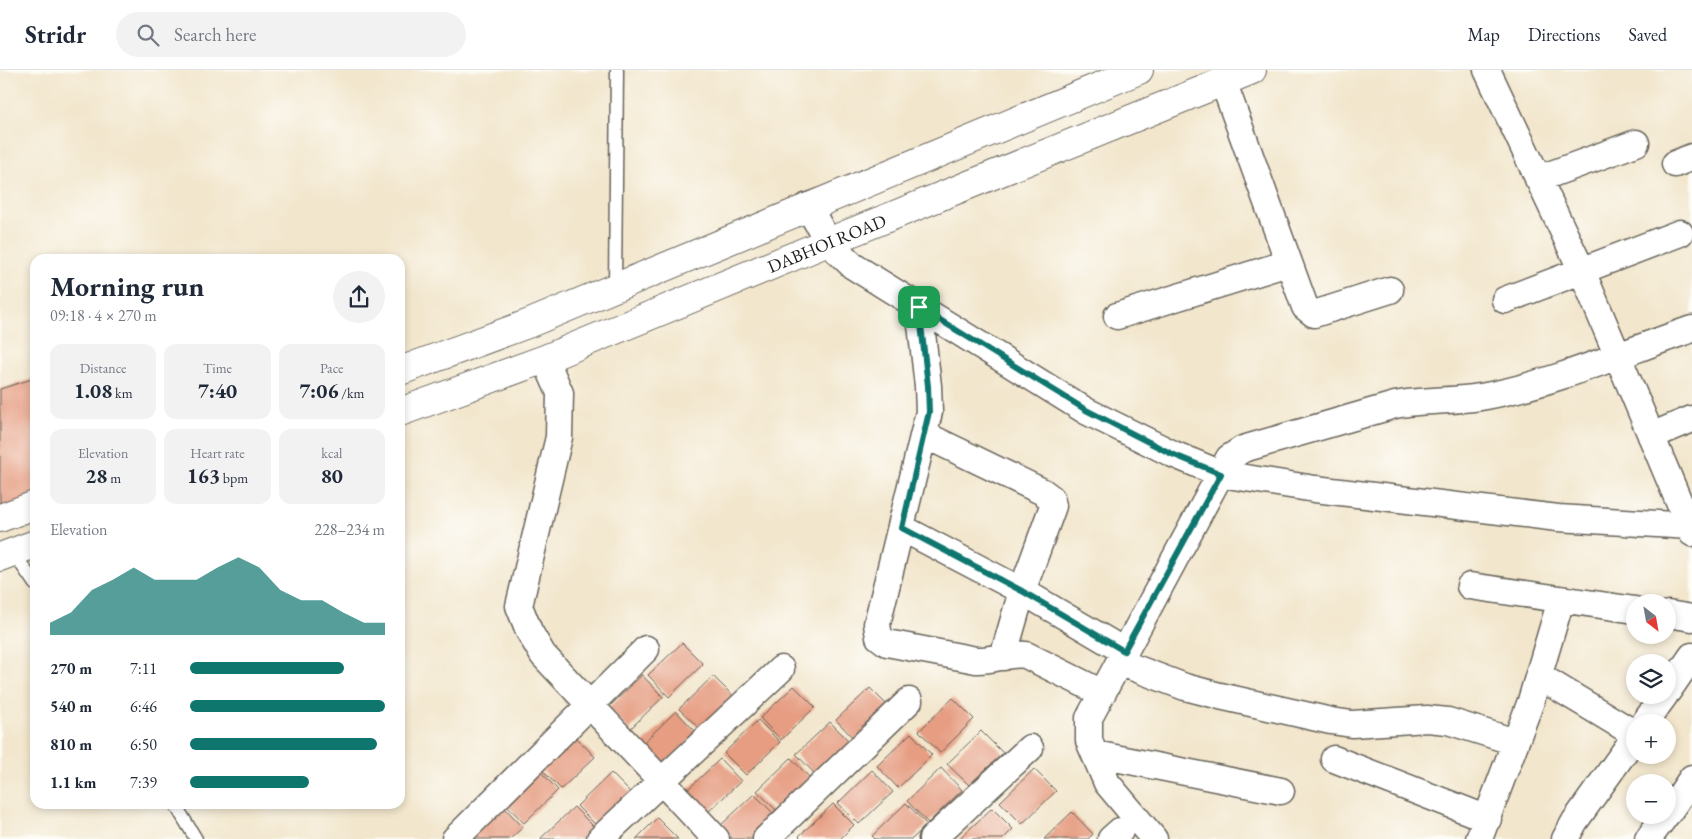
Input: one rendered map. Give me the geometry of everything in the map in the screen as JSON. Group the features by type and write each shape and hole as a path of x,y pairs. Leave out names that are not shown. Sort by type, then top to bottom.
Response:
{"main road":[{"path":"405,369 530,323 1139,70"},
{"name":"DABHOI ROAD","path":"405,410 546,359 1252,70"},
{"path":"0,518 30,507"}],"street":[{"path":"808,206 828,242 853,266 1086,410 1172,454 1221,474 1314,489 1558,518 1691,530 1582,271 1487,70"},
{"path":"1223,81 1305,308 1314,314 1390,290"},
{"path":"1538,179 1636,142"},
{"path":"1504,300 1680,233"},
{"path":"1118,316 1288,263"},
{"path":"919,307 929,412 925,435 877,624 879,637 887,643 976,660 988,660 1016,653 1026,655 1102,693"},
{"path":"1154,839 1108,782 1089,741 1089,718 1229,458 1243,450 1395,405 1419,400 1484,397 1524,388 1692,329"},
{"path":"546,359 560,392 560,437 519,606 528,631 544,655 716,839"},
{"path":"1651,436 1692,418"},
{"path":"925,435 1043,492 1051,498 1053,506 1022,591 1004,657"},
{"path":"902,528 1022,591 1122,657 1185,687 1331,721 1352,724 1427,719 1448,721 1515,742"},
{"path":"1470,586 1626,609"},
{"path":"1334,759 1483,829 1538,676 1561,600"},
{"path":"1676,615 1692,618"},
{"path":"455,839 592,705 646,648"},
{"path":"1676,679 1692,656"},
{"path":"600,839 781,669"},
{"path":"1538,676 1626,730"},
{"path":"766,839 909,701"},
{"path":"932,839 1030,748"},
{"path":"1565,839 1575,821 1626,749"},
{"path":"1095,754 1281,792"},
{"path":"1676,801 1692,778"},
{"path":"1648,839 1659,824"}],"lane":[{"path":"615,287 617,70"},
{"path":"16,551 30,575"},
{"path":"179,809 196,839"}],"building":[{"path":"30,380 30,500 0,511 0,389"},
{"path":"682,643 703,664 669,697 648,675"},
{"path":"642,675 663,697 629,730 608,708"},
{"path":"713,676 735,698 701,730 679,709"},
{"path":"794,686 815,707 781,740 760,718"},
{"path":"870,688 891,709 857,742 836,720"},
{"path":"953,698 974,719 940,753 919,731"},
{"path":"676,711 697,733 663,766 642,744"},
{"path":"758,720 780,742 746,775 724,753"},
{"path":"830,722 851,743 817,776 796,754"},
{"path":"981,731 1003,753 969,785 947,764"},
{"path":"911,733 932,755 898,788 877,766"},
{"path":"574,735 595,757 561,789 540,768"},
{"path":"791,758 812,780 778,812 757,791"},
{"path":"720,759 741,781 707,813 686,791"},
{"path":"537,768 558,790 524,823 503,801"},
{"path":"941,768 962,790 928,823 907,801"},
{"path":"1034,769 1056,791 1022,824 1000,802"},
{"path":"872,770 893,792 859,824 838,803"},
{"path":"611,773 633,795 599,828 577,806"},
{"path":"754,794 775,815 751,839 732,839 720,826"},
{"path":"906,803 927,825 912,839 875,839 872,836"},
{"path":"833,804 854,825 840,839 802,839 799,836"},
{"path":"502,805 523,827 510,839 469,839"},
{"path":"574,807 595,828 584,839 540,839"},
{"path":"992,808 1013,829 1003,839 959,839"},
{"path":"1072,812 1093,834 1088,839 1044,839"},
{"path":"657,818 678,839 636,839"}],"route":[{"path":"919,307 1086,410 1172,454 1221,474 1124,651 1022,591 902,528 929,412 919,307"}]}
